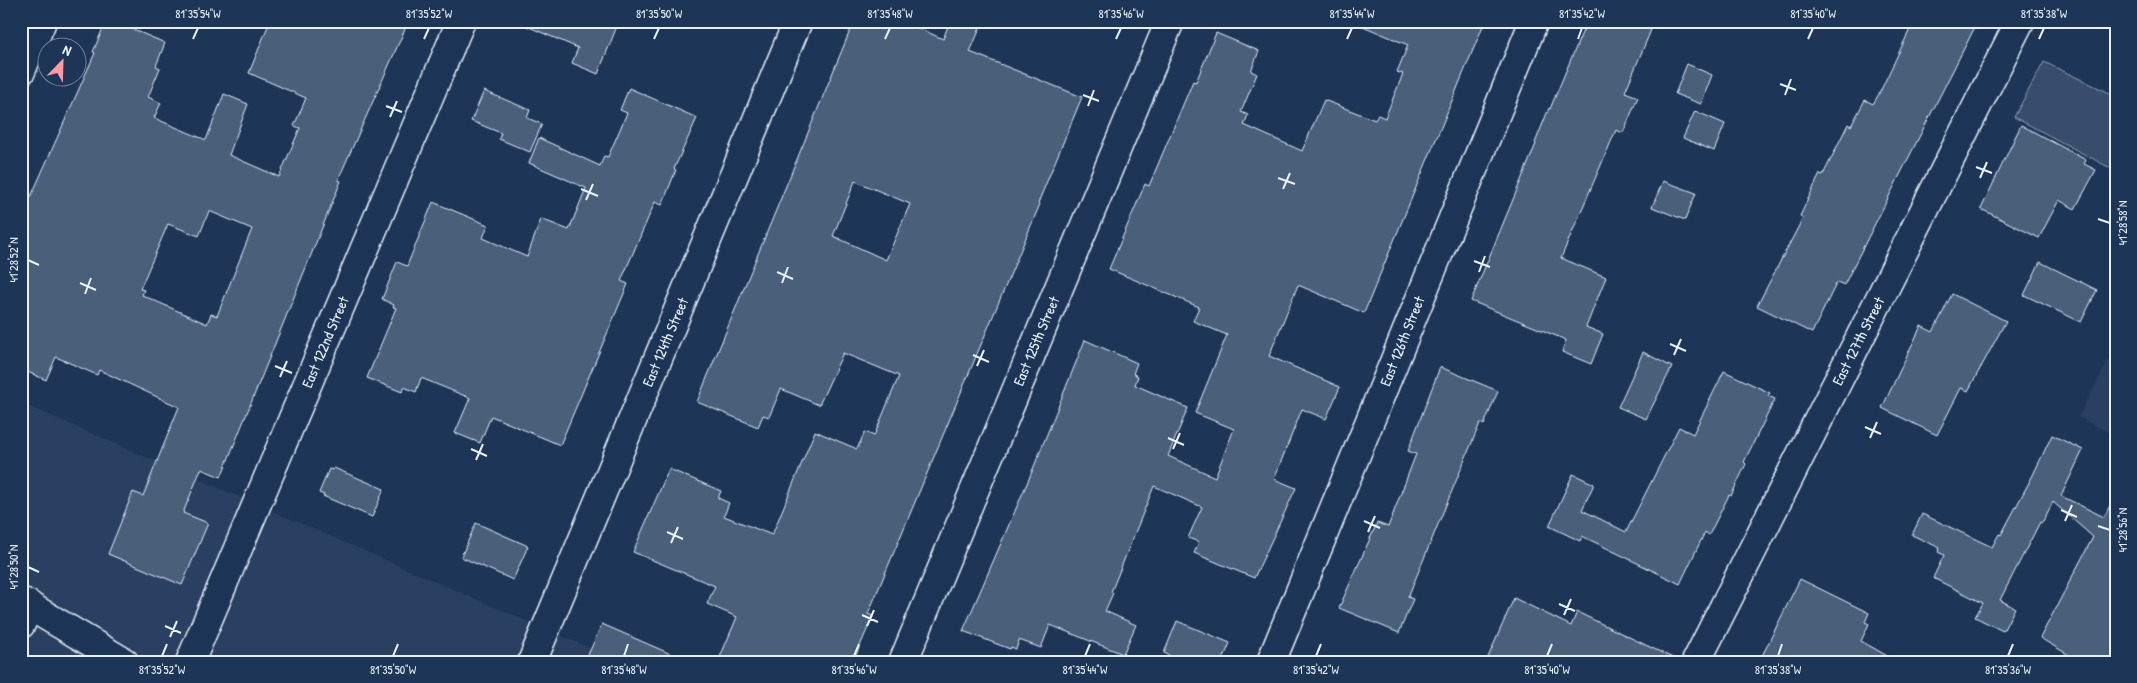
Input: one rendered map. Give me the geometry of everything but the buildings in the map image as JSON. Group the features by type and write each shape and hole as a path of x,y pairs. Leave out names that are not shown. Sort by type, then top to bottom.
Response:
{"street":[{"path":"21,71 42,21"},
{"name":"East 122nd Street","path":"190,662 461,21"},
{"name":"East 124th Street","path":"532,662 798,21"},
{"name":"East 125th Street","path":"903,662 1170,21"},
{"name":"East 126th Street","path":"1271,662 1534,21"},
{"name":"East 127th Street","path":"1696,662 2020,21"},
{"path":"24,610 124,662"}],"shaded area":[{"path":"2044,62 2116,96 2116,171 2014,117"},
{"path":"2116,347 2116,436 2078,417"},
{"path":"21,403 622,662 21,662"}]}
